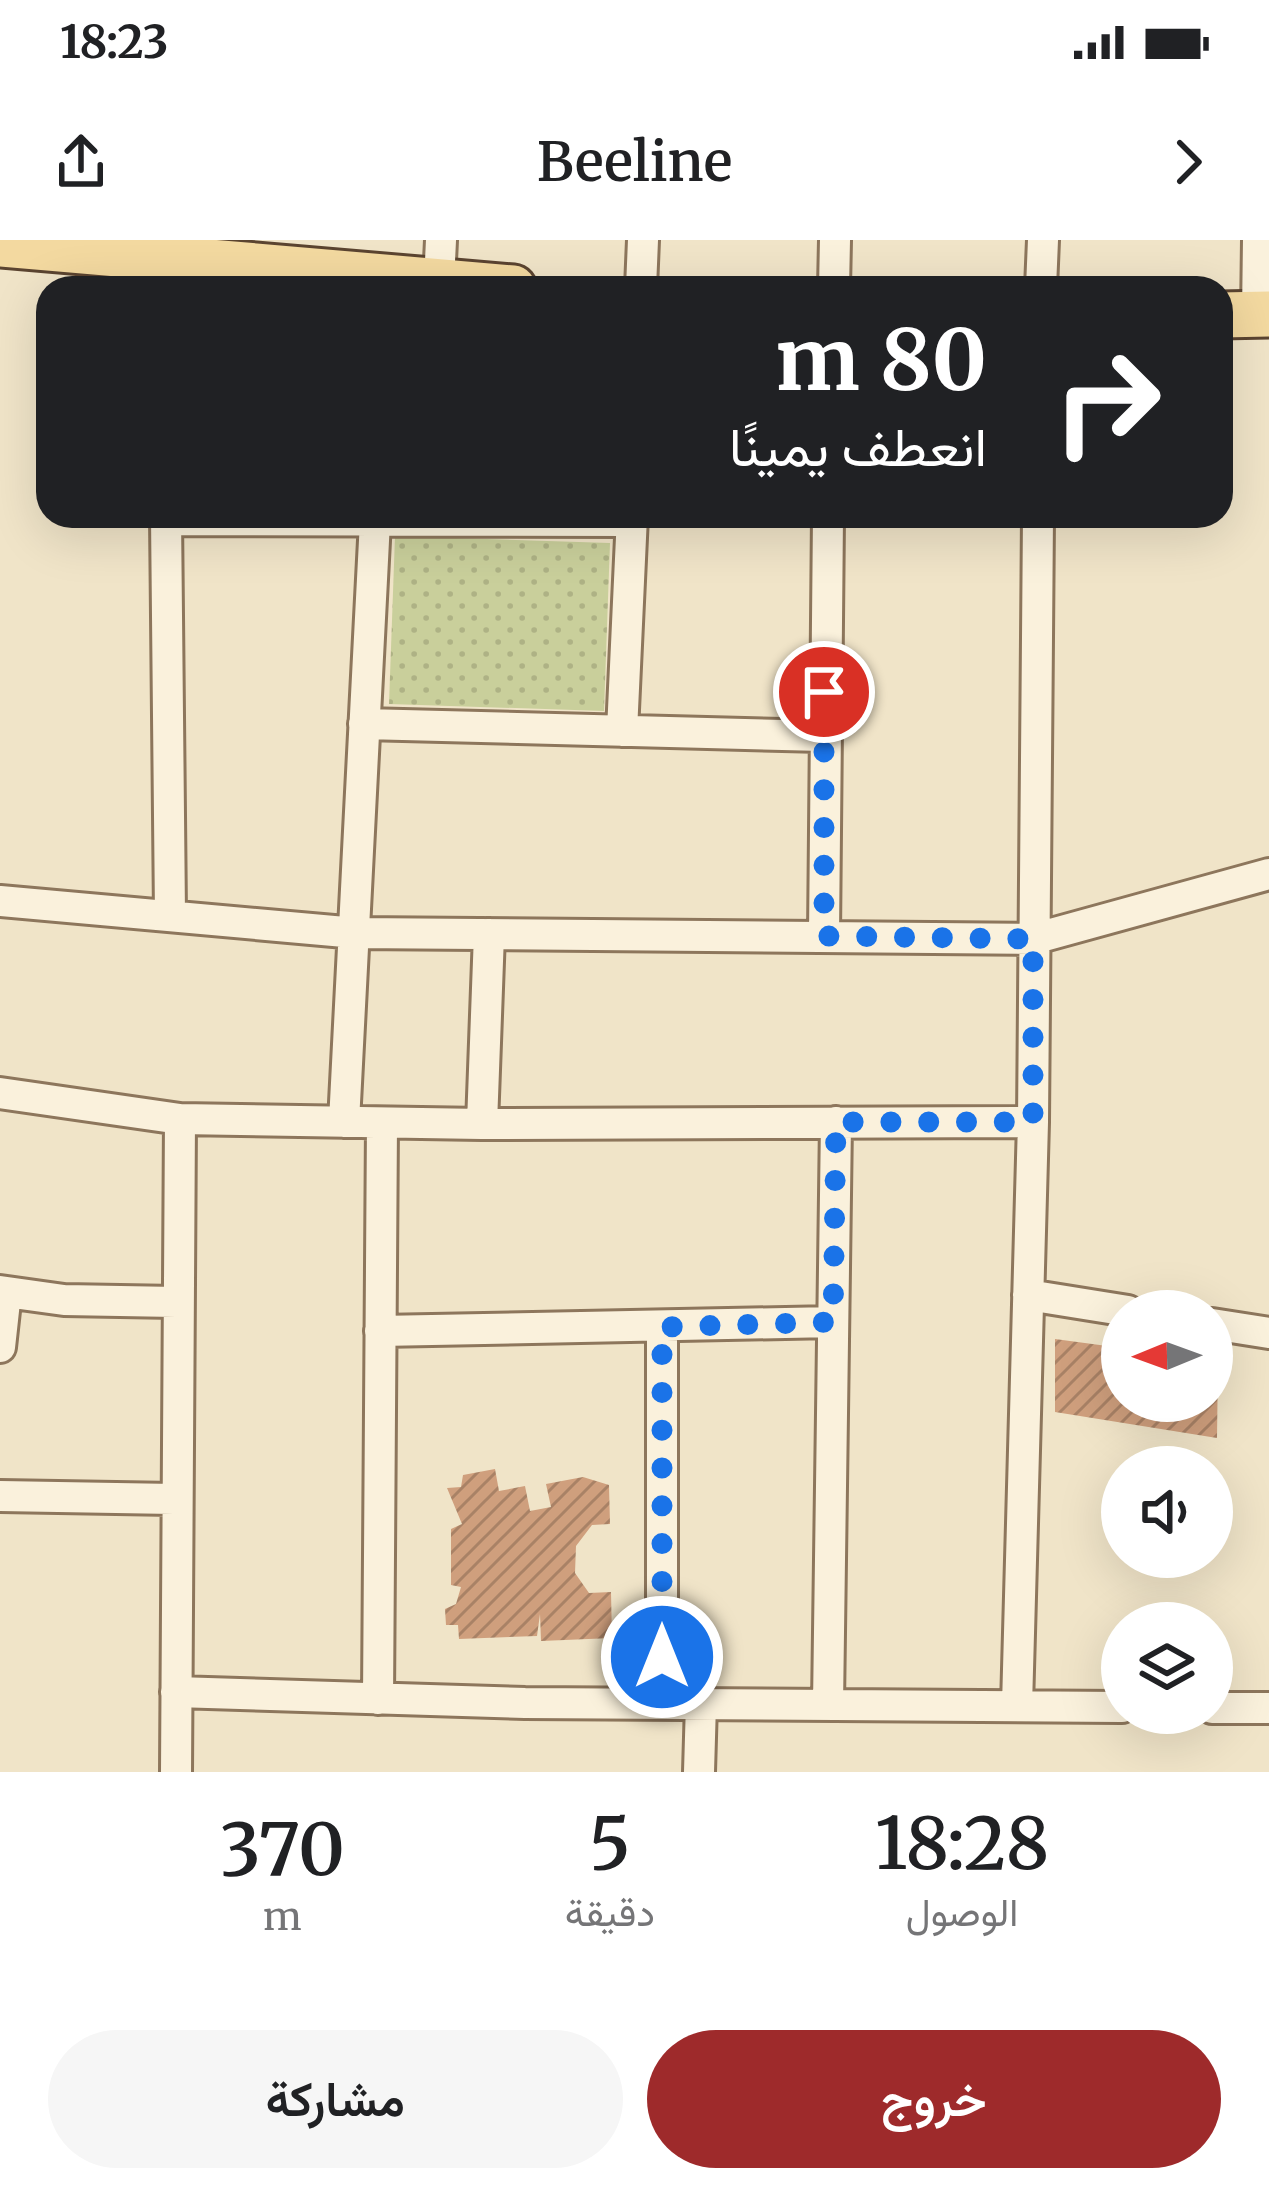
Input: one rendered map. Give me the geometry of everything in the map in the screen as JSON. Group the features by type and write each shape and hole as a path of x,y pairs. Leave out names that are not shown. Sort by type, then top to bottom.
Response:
{"main road":[{"path":"30,244 164,273 240,252 440,261 481,276"}],"street":[{"path":"642,276 643,240"},
{"path":"834,276 835,240"},
{"path":"1041,276 1042,240"},
{"path":"1249,314 1258,240"},
{"path":"166,528 170,915"},
{"path":"344,1122 375,528"},
{"path":"622,731 632,528"},
{"path":"824,936 828,528"},
{"path":"1017,1706 1033,1122 1038,528"},
{"path":"364,724 823,736"},
{"path":"0,901 356,933 1033,939 1269,874"},
{"path":"482,1124 489,934"},
{"path":"0,1093 180,1119 482,1124 1033,1122"},
{"path":"176,1772 173,1499 180,1119"},
{"path":"828,1706 836,1122"},
{"path":"378,1699 382,1123"},
{"path":"0,1347 3,1292 64,1300 176,1302"},
{"path":"1028,1295 1101,1307"},
{"path":"380,1331 833,1322"},
{"path":"662,1327 662,1704"},
{"path":"1233,1327 1269,1333"},
{"path":"0,1496 173,1499"},
{"path":"176,1692 662,1704 1101,1707"},
{"path":"699,1772 701,1703"},
{"path":"1233,1708 1269,1708"}],"green space":[{"path":"395,536 610,543 604,711 389,704"}],"building":[{"path":"1055,1339 1101,1345 1101,1419 1055,1412"},
{"path":"1117,1422 1217,1422 1217,1438"},
{"path":"495,1469 499,1491 525,1486 530,1511 551,1507 546,1484 583,1477 609,1485 610,1524 592,1525 576,1546 575,1573 589,1593 611,1592 612,1638 541,1641 540,1614 537,1636 459,1639 458,1625 446,1625 445,1609 456,1604 461,1587 451,1585 451,1529 462,1524 447,1488 461,1487 463,1475"}],"route":[{"path":"662,1657 662,1327 833,1322 836,1122 1033,1122 1033,939 824,936 824,692"}]}
